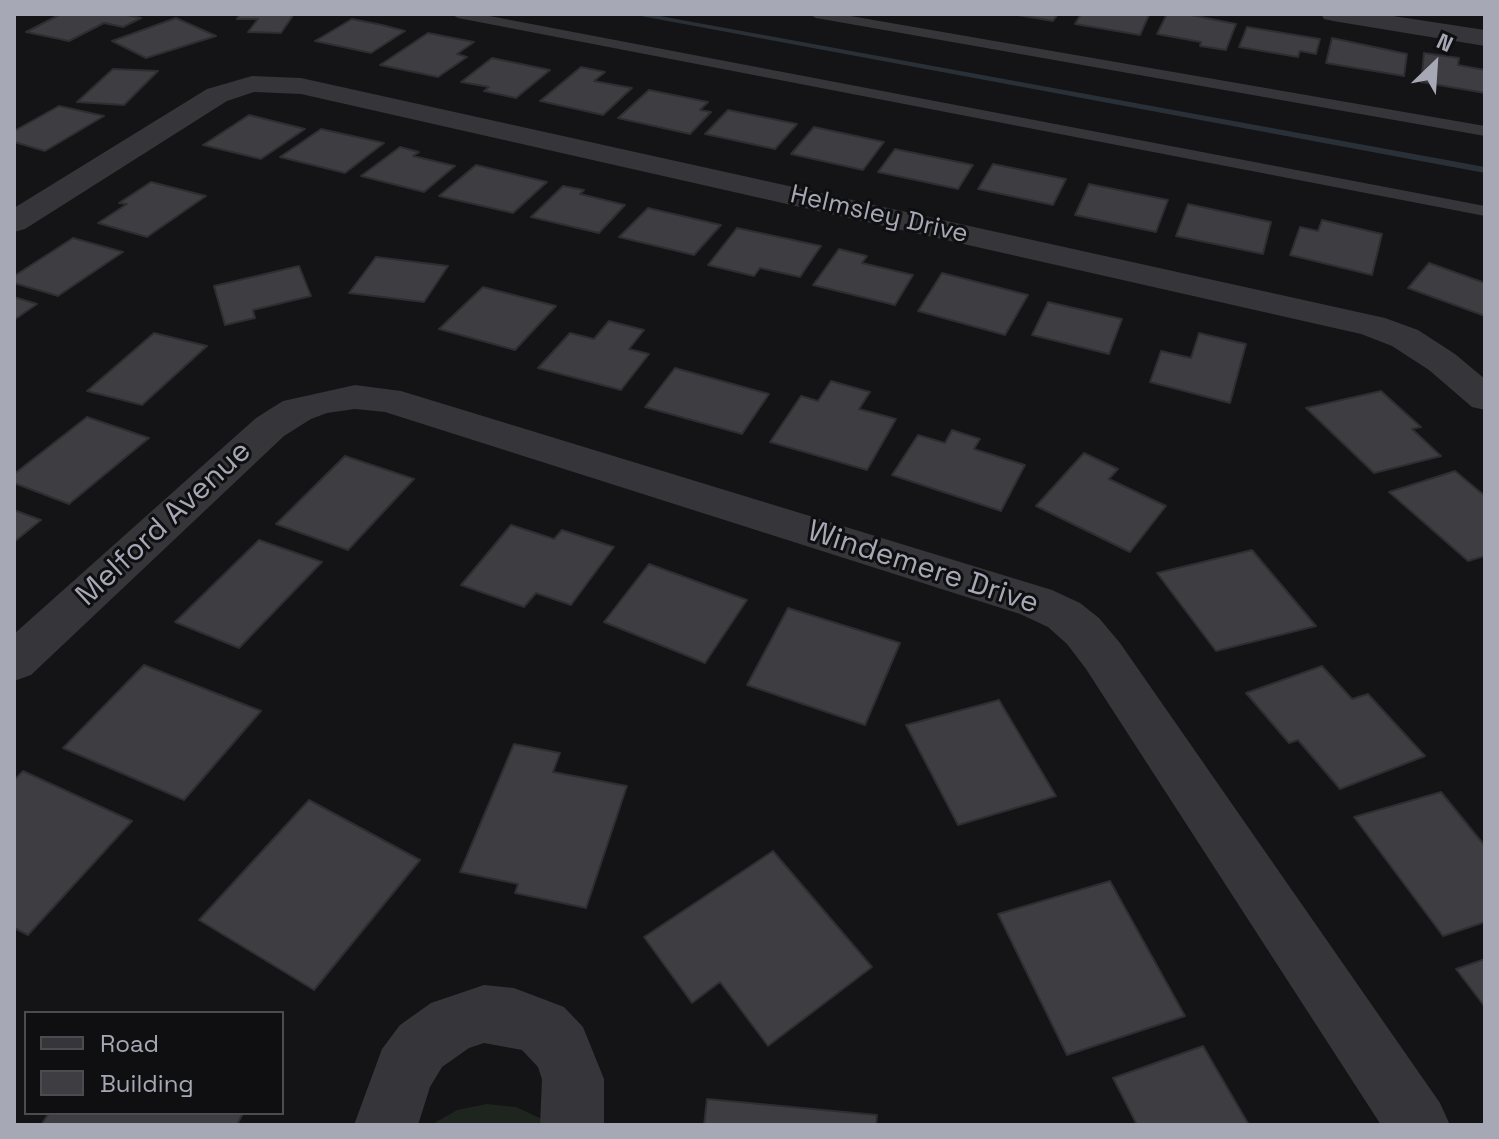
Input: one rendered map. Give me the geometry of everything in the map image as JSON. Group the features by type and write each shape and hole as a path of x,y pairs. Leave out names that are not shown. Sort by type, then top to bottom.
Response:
{"street":[{"path":"1333,14 1485,38"},
{"name":"Helmsley Drive","path":"14,222 217,95 252,84 278,83 322,90 1372,326 1405,338 1442,362 1485,398"},
{"name":"Windemere Drive","path":"323,402 355,397 388,400 1036,602 1064,615 1083,631 1103,656 1418,1125"},
{"name":"Melford Avenue","path":"14,662 270,427 297,410 323,402"},
{"path":"386,1125 404,1071 421,1046 452,1024 484,1014 514,1017 543,1028 562,1048 573,1079 572,1125"}],"lane":[{"path":"458,14 1485,211"},
{"path":"816,14 1485,131"}],"shaded area":[{"path":"487,1104 516,1107 542,1119 547,1125 431,1125 457,1110"}],"building":[{"path":"61,14 123,14 141,18 123,27 104,23 69,41 26,32"},
{"path":"240,14 294,14 281,33 248,32 258,19 237,19"},
{"path":"1012,14 1058,14 1053,21"},
{"path":"1081,14 1149,15 1140,35 1075,24"},
{"path":"1167,14 1186,14 1236,24 1226,50 1157,34"},
{"path":"176,18 216,36 146,58 112,41"},
{"path":"352,19 405,31 371,53 315,41"},
{"path":"1247,27 1320,39 1316,54 1300,51 1298,57 1239,47"},
{"path":"428,33 474,42 457,54 467,57 438,77 380,65"},
{"path":"1332,38 1407,54 1404,76 1326,63"},
{"path":"1424,53 1459,58 1458,65 1485,70 1485,93 1421,82"},
{"path":"492,58 550,70 516,98 484,91 489,87 461,82"},
{"path":"581,67 605,72 594,81 632,88 603,115 540,101"},
{"path":"113,69 158,71 124,105 77,102"},
{"path":"649,90 708,102 700,110 711,112 690,134 618,118"},
{"path":"59,106 104,116 45,151 14,142 14,131"},
{"path":"728,110 797,124 775,149 705,134"},
{"path":"249,115 305,129 261,159 203,145"},
{"path":"814,127 884,142 863,170 791,154"},
{"path":"321,129 384,143 345,173 280,157"},
{"path":"400,147 419,152 413,156 455,166 424,192 361,176"},
{"path":"895,149 973,165 958,189 878,172"},
{"path":"993,164 1066,179 1053,205 978,189"},
{"path":"476,165 547,182 513,213 439,196"},
{"path":"151,182 206,196 147,237 98,223 127,204 119,203"},
{"path":"1089,184 1168,200 1156,232 1075,215"},
{"path":"563,186 584,190 580,194 625,205 599,233 531,217"},
{"path":"1188,204 1271,222 1263,254 1176,236"},
{"path":"648,208 721,225 694,255 619,237"},
{"path":"1322,220 1382,234 1372,275 1290,255 1300,227 1318,231"},
{"path":"737,228 821,246 800,277 760,268 754,276 708,265"},
{"path":"73,238 123,252 58,296 14,283 14,276"},
{"path":"839,249 867,256 862,263 913,275 895,305 813,285"},
{"path":"376,257 448,266 424,302 349,293"},
{"path":"1429,263 1485,283 1485,316 1408,288"},
{"path":"299,266 311,296 253,310 255,318 225,325 214,286"},
{"path":"942,273 1028,295 1005,335 918,311"},
{"path":"483,287 556,306 515,350 439,329"},
{"path":"14,297 37,304 14,320"},
{"path":"1048,302 1122,319 1109,354 1032,335"},
{"path":"609,321 644,330 629,349 649,354 621,390 538,368 570,333 594,339"},
{"path":"154,333 207,346 142,405 87,391"},
{"path":"1199,333 1246,344 1230,403 1150,382 1161,351 1191,358"},
{"path":"675,368 769,394 742,434 645,407"},
{"path":"831,381 870,392 859,409 896,419 867,470 770,442 801,396 818,401"},
{"path":"1381,391 1421,427 1412,429 1441,456 1374,473 1306,408"},
{"path":"87,417 149,438 69,504 14,483 14,474"},
{"path":"952,430 980,439 974,449 1025,465 1001,511 892,475 918,435 945,443"},
{"path":"1084,453 1118,469 1109,479 1166,506 1130,552 1036,506"},
{"path":"345,456 414,479 348,550 276,524"},
{"path":"1455,471 1485,496 1485,556 1468,561 1389,492"},
{"path":"14,510 41,520 14,542"},
{"path":"511,525 554,539 562,530 614,547 571,605 536,593 524,607 461,585"},
{"path":"259,540 322,562 239,648 175,622"},
{"path":"1252,550 1316,626 1216,651 1157,573"},
{"path":"649,564 747,600 705,663 604,622"},
{"path":"788,608 900,643 865,725 747,685"},
{"path":"144,665 261,711 184,800 63,748"},
{"path":"1322,666 1352,699 1368,694 1425,756 1340,789 1298,740 1289,743 1246,693"},
{"path":"999,700 1056,796 958,825 906,725"},
{"path":"514,744 560,753 553,772 627,786 586,908 515,893 518,884 460,872"},
{"path":"23,771 132,821 28,935 14,928 14,780"},
{"path":"1441,792 1485,846 1485,922 1443,936 1354,817"},
{"path":"309,800 420,860 314,990 199,920"},
{"path":"773,851 872,967 768,1046 720,982 692,1003 644,937"},
{"path":"1110,881 1185,1016 1067,1055 998,914"},
{"path":"1485,959 1485,1007 1456,969"},
{"path":"1203,1046 1249,1125 1137,1125 1113,1078"},
{"path":"707,1099 877,1115 876,1125 704,1125"},
{"path":"48,1115 242,1115 237,1125 41,1125"}],"waterway":[{"path":"634,14 1485,170"}]}
